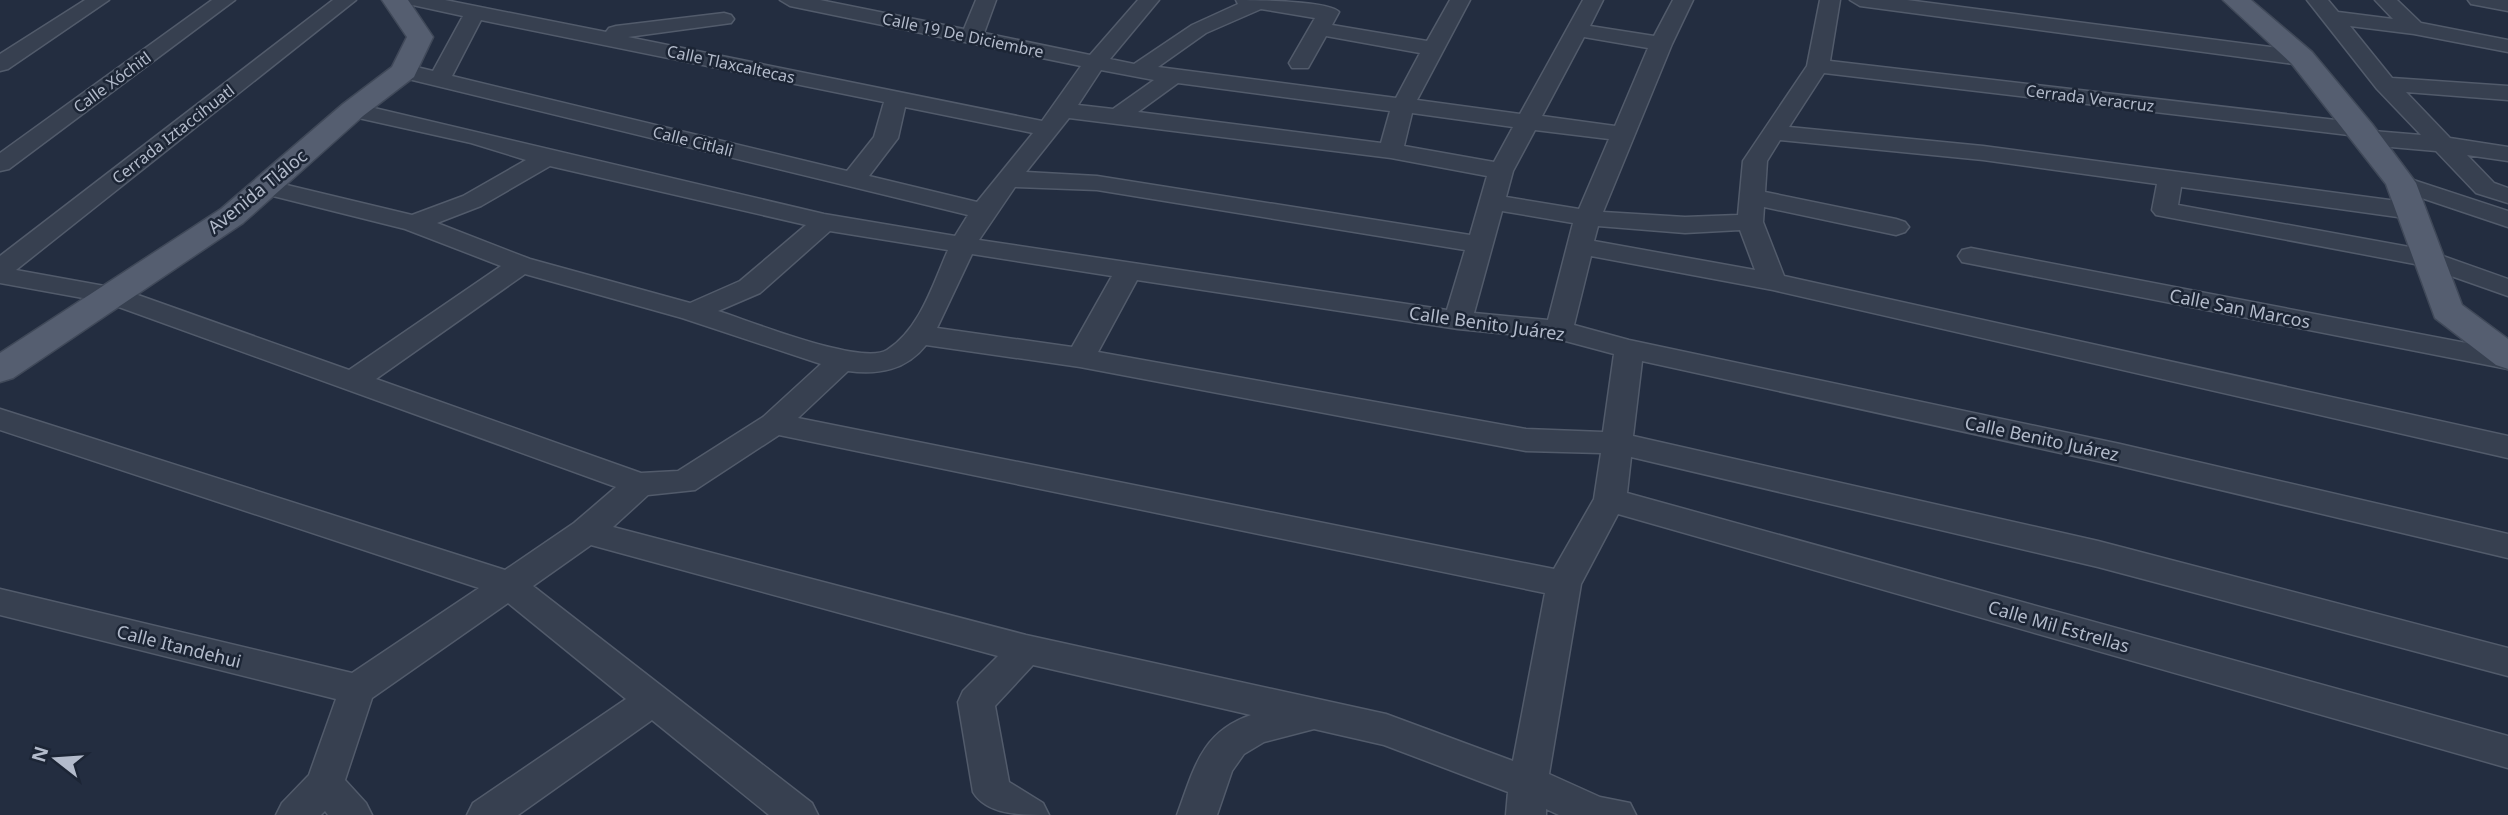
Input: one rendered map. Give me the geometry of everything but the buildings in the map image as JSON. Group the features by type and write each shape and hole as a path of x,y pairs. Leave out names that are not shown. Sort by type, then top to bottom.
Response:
{"main road":[{"name":"Avenida Tláloc","path":"0,370 232,216 354,110 404,71 420,37 395,0"},
{"path":"2236,0 2302,58 2365,134 2406,197 2447,310 2508,358"}],"street":[{"path":"0,64 99,0"},
{"name":"Calle Xóchitl","path":"0,164 225,0"},
{"path":"314,0 343,3"},
{"name":"Calle Tlaxcaltecas","path":"415,0 896,98 1055,120 1116,117 1391,151 1501,171"},
{"name":"Calle 19 De Diciembre","path":"790,0 1138,71 1526,124 1623,134"},
{"path":"972,37 986,0"},
{"path":"266,187 414,223 521,265 692,312 842,361 881,363 902,354 921,335 963,245 984,211 1055,120 1095,62 1149,0"},
{"path":"1391,151 1402,107 1460,0"},
{"path":"1458,320 1482,245 1501,171 1593,0"},
{"path":"1559,330 1583,233 1661,44 1683,0"},
{"path":"1773,282 1751,209 1755,161 1818,66 1830,0"},
{"path":"1860,0 2302,58"},
{"path":"2317,0 2385,84 2442,144 2485,188 2508,196"},
{"path":"2385,0 2414,27"},
{"path":"2478,0 2508,5"},
{"path":"1138,71 1199,29 1252,2 1328,14 1434,49"},
{"name":"Cerrada Iztaccihuatl","path":"0,269 343,3"},
{"path":"591,34 726,10 717,62"},
{"path":"439,79 475,12"},
{"path":"1300,63 1328,14"},
{"path":"2333,19 2414,27 2508,46"},
{"path":"1577,30 1661,44"},
{"name":"Cerrada Veracruz","path":"1818,66 2508,154"},
{"name":"Calle Citlali","path":"404,71 984,211"},
{"path":"1116,117 1173,76"},
{"path":"2385,84 2508,93"},
{"path":"853,180 886,138 896,98"},
{"name":"Calle Benito Juárez","path":"354,110 477,137 546,158 824,222 1458,320 1559,330 1629,349 2120,454 2508,546"},
{"path":"1776,133 1983,153 2170,178 2406,197 2508,219"},
{"path":"414,223 472,201 546,158"},
{"path":"2170,178 2165,210 2426,258 2508,288"},
{"path":"1008,179 1097,183 1482,245"},
{"path":"1493,202 1583,233 1773,282 2508,447"},
{"path":"1583,233 1710,226 1751,209 1896,227"},
{"path":"692,312 750,287 824,222"},
{"name":"Calle San Marcos","path":"1971,256 2508,358"},
{"path":"354,381 521,265"},
{"path":"1080,358 1129,270"},
{"path":"0,275 111,295 640,484 684,482 774,424 842,361"},
{"path":"921,335 1080,358 1526,440 1618,443 2098,554 2508,662"},
{"path":"1527,799 1564,584 1578,553 1609,500 1629,349"},
{"path":"0,419 507,584 798,815"},
{"path":"774,424 1564,584"},
{"path":"296,815 324,784 357,689 586,532 640,484"},
{"name":"Calle Mil Estrellas","path":"1609,500 2508,752"},
{"path":"586,532 1026,649 1386,730 1527,799 1598,814 1616,815"},
{"name":"Calle Itandehui","path":"0,602 357,689"},
{"path":"1026,649 976,702 992,792 1029,815"},
{"path":"486,815 654,699"},
{"path":"1197,815 1215,760 1231,740 1253,728 1318,714"},
{"path":"324,784 352,815"}]}
